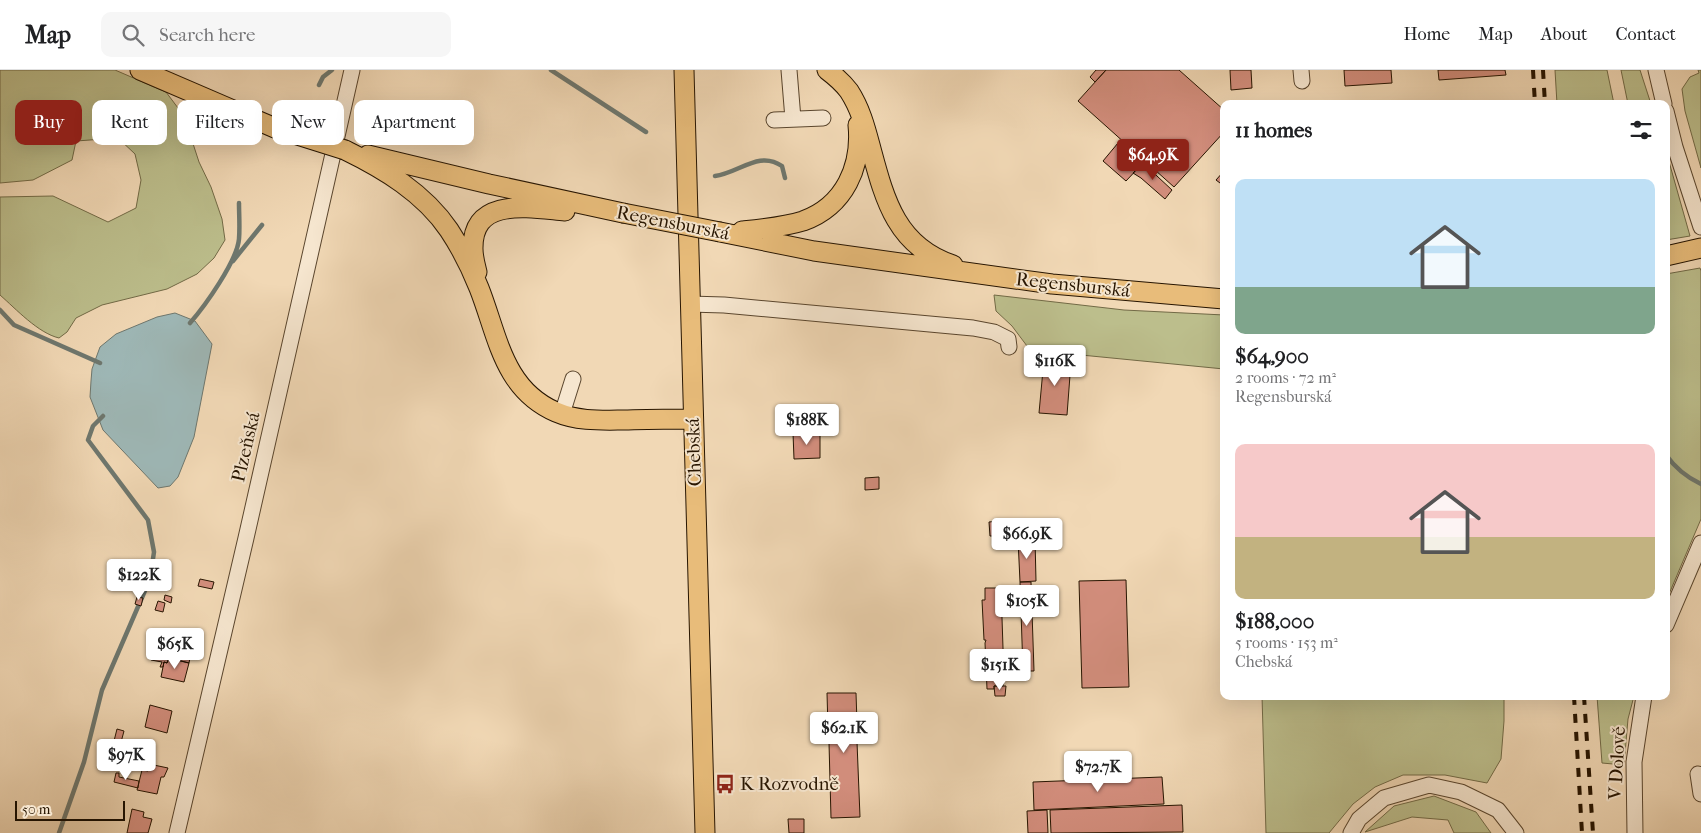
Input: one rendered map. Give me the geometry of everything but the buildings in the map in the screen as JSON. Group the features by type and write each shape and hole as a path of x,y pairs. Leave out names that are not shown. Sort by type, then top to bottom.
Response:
{"main road":[{"path":"140,70 275,128 374,160 408,188 436,213 457,243 479,288 498,344 511,372 525,392 534,400 562,414 597,420 692,419"},
{"name":"Chebská","path":"684,70 692,419 705,833"},
{"path":"827,70 848,90 856,105 863,122 882,190 899,226 921,249 942,262 966,270 998,277"},
{"path":"758,235 803,221 822,212 838,199 848,186 856,163 859,136 854,106 848,90"},
{"name":"Regensburská","path":"374,160 597,211 623,213 720,232 758,235 814,251 1052,284 1220,299"},
{"path":"479,288 474,258 474,238 480,223 488,215 498,210 514,207 597,211"},
{"path":"1670,255 1701,248"}],"street":[{"name":"Plzeňská","path":"177,833 352,70"},
{"path":"789,70 793,119"},
{"path":"1656,70 1663,100"},
{"path":"774,120 823,118"},
{"path":"1670,127 1701,227"},
{"path":"690,304 724,305 973,328 994,332 1008,339 1009,347"},
{"path":"562,414 574,379"},
{"path":"1670,616 1701,543"},
{"name":"V Dolově","path":"1635,833 1634,762 1643,700"},
{"path":"1698,774 1701,794"},
{"path":"1351,833 1359,820 1384,798 1429,785 1461,792 1498,810 1513,831"}],"green space":[{"path":"0,70 115,70 166,92 177,107 177,145 193,145 222,219 225,240 214,258 197,274 167,289 102,305 76,318 67,332 59,338 35,326 0,295 0,197 53,196 108,222 136,208 141,180 135,154 125,145 167,145 167,100 92,100 92,140 82,141 82,100 15,100 15,145 75,145 72,160 33,180 0,183"},
{"path":"1555,70 1607,70 1613,100 1557,100"},
{"path":"1621,70 1640,70 1650,100 1627,100"},
{"path":"1698,70 1701,70 1701,168 1685,111 1682,89 1690,77 1699,73"},
{"path":"1670,165 1690,236 1670,239"},
{"path":"1700,268 1701,271 1701,519 1670,592 1670,273"},
{"path":"994,295 1124,310 1220,315 1220,369 1030,350 1012,326 996,311"},
{"path":"1262,700 1504,700 1501,759 1487,783 1445,775 1403,775 1375,787 1353,804 1329,833 1266,833"},
{"path":"1597,700 1633,700 1628,719 1624,765 1602,763"},
{"path":"1434,796 1476,812 1491,833 1454,833 1448,820 1412,817 1365,832 1394,806"}],"water":[{"path":"175,313 195,321 212,344 194,437 178,477 170,486 158,488 103,430 90,397 92,369 100,347 116,334 157,317"}],"waterway":[{"path":"319,85 323,77 332,70"},
{"path":"551,70 646,132"},
{"path":"715,176 765,160 782,166 785,178"},
{"path":"190,323 212,295 233,259 239,239 239,203"},
{"path":"233,261 262,225"},
{"path":"0,310 14,325 100,363"},
{"path":"59,833 84,762 102,690 150,579 154,552 148,520 88,440 93,426 103,416"},
{"path":"1670,460 1682,472 1701,484"}],"railway":[{"path":"1533,70 1535,100"},
{"path":"1543,70 1545,100"},
{"path":"1574,700 1582,833"},
{"path":"1584,700 1593,833"}],"place":[{"name":"K Rozvodně","path":"725,784"}]}
